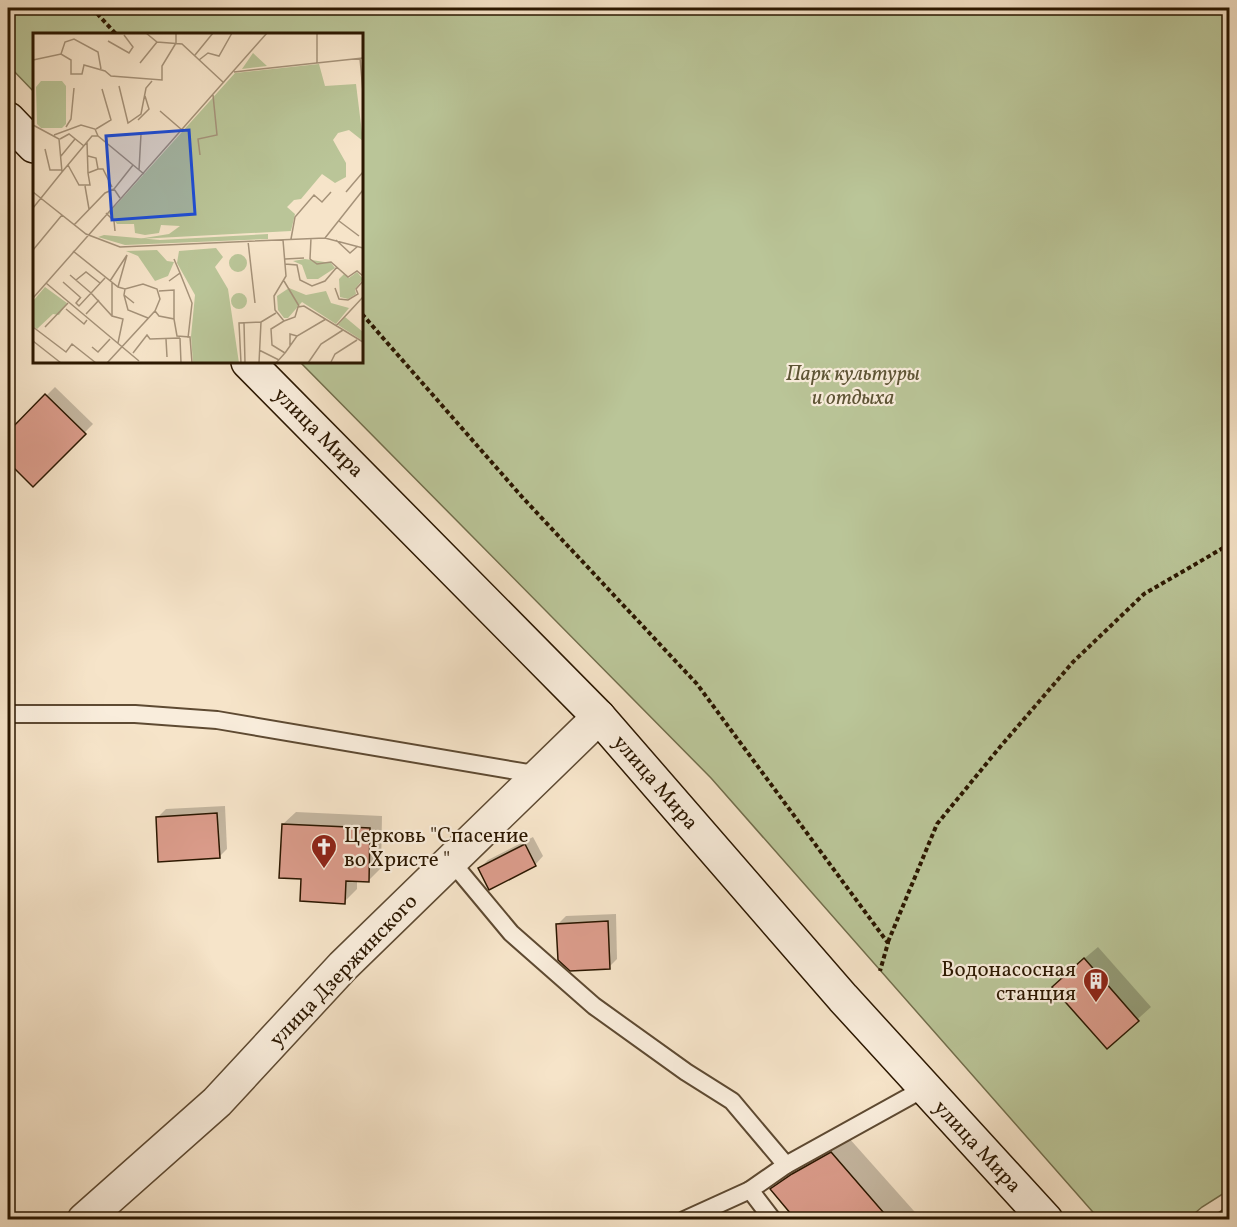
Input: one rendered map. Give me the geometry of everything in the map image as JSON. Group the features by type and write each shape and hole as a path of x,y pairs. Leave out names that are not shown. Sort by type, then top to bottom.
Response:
{"street":[{"path":"8,119 33,145"},
{"name":"улица Мира","path":"249,363 599,717 843,998 1046,1220"},
{"name":"улица Дзержинского","path":"84,1220 217,1102 344,966 599,717"}],"lane":[{"path":"9,714 135,714 217,720 540,775"},
{"path":"451,861 511,933 594,1006 686,1072 732,1101 786,1165"},
{"path":"684,1220 750,1190 786,1165 925,1088"},
{"path":"750,1190 773,1220"},
{"path":"1224,1220 1230,1216"}],"path":[{"path":"92,8 115,33"},
{"path":"363,315 523,498 698,684 888,943"},
{"path":"880,971 888,943 937,824 1000,747 1073,662 1144,594 1230,544"}],"green space":[{"name":"Парк культуры и отдыха","path":"8,8 1229,8 1229,1190 1188,1219 1099,1219 711,778 301,363 363,363 363,33 33,33 33,91 8,65"}],"building":[{"path":"45,394 86,434 33,487 8,462 8,432"},
{"path":"217,813 220,858 158,862 156,817"},
{"name":"Церковь \"Спасение во Христе \"","path":"282,824 370,828 369,882 346,881 345,904 300,901 301,879 279,878"},
{"path":"525,844 536,866 489,890 478,868"},
{"path":"608,921 610,969 570,971 558,960 556,924"},
{"name":"Водонасосная станция","path":"1084,958 1139,1021 1107,1049 1052,987"},
{"path":"831,1152 890,1220 796,1220 770,1189"}],"place":[{"name":"Церковь \"Спасение во Христе \"","path":"324,870"},
{"name":"Водонасосная станция","path":"1096,1004"}]}
